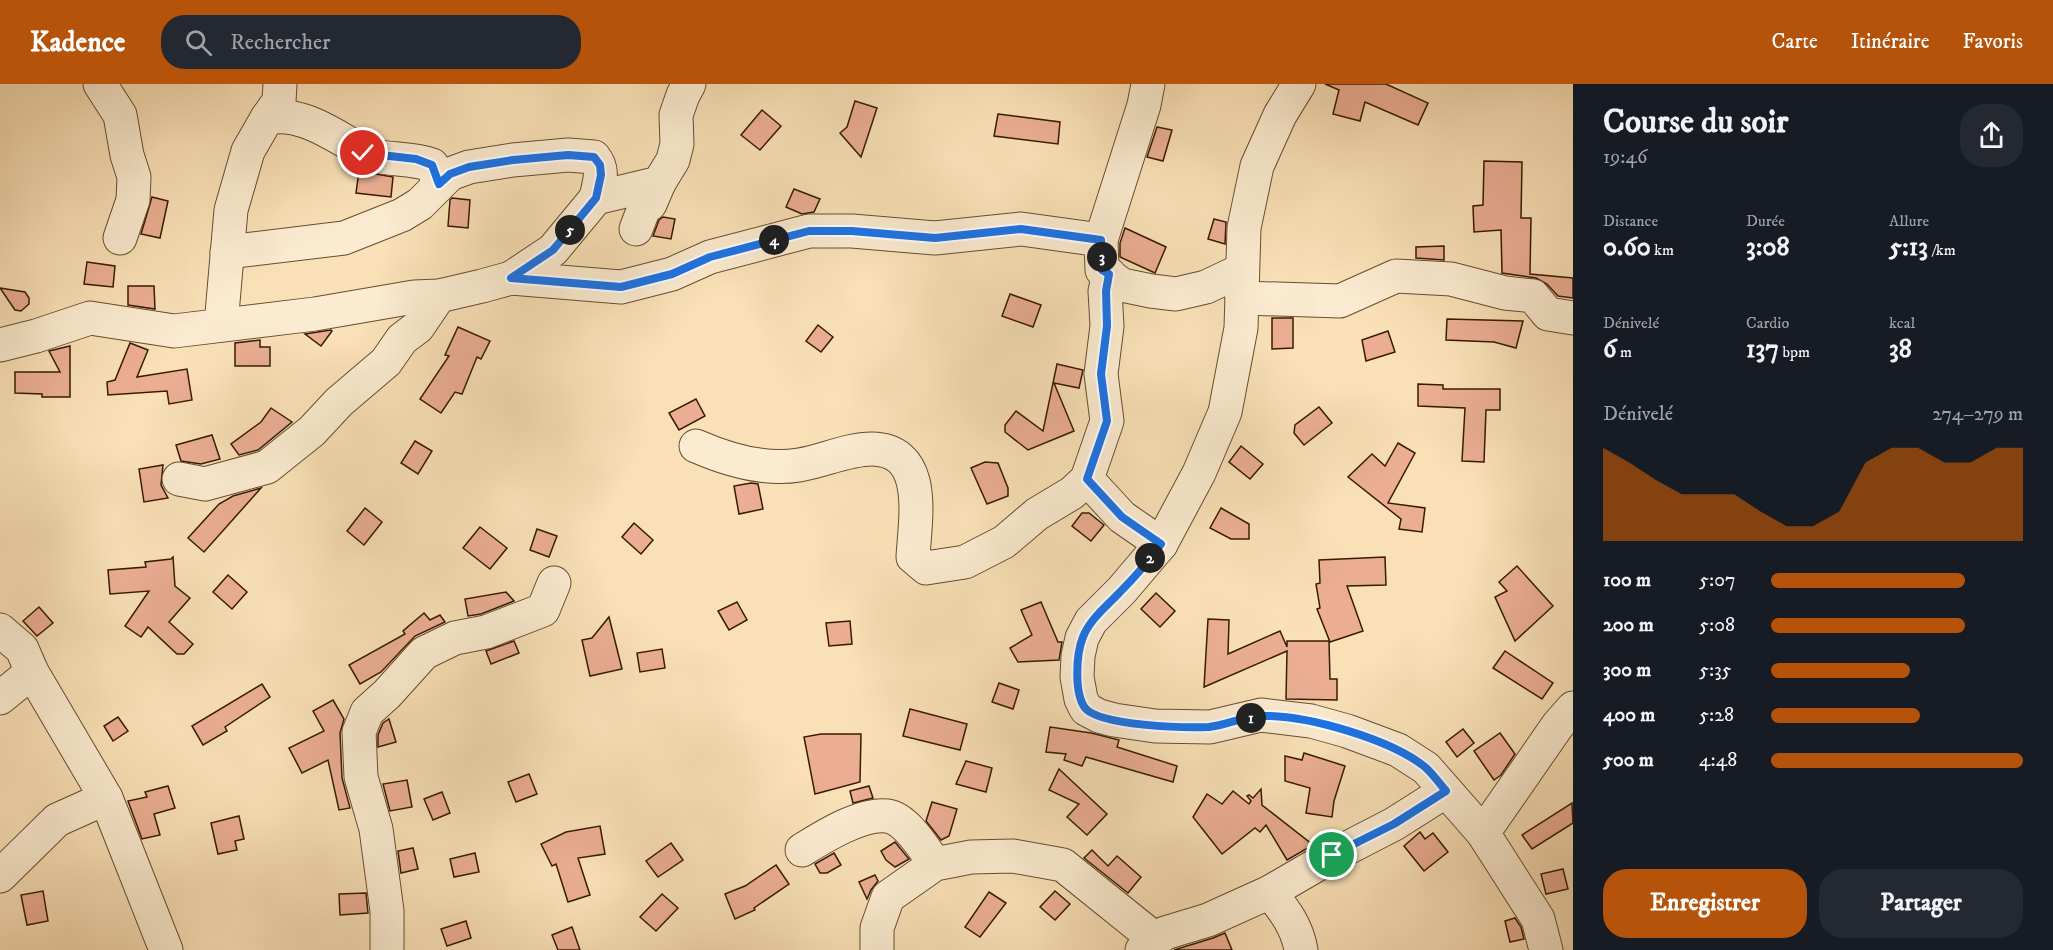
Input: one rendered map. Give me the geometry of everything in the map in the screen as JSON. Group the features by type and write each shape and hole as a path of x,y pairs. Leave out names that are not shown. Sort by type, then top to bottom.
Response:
{"street":[{"path":"100,84 120,115 127,155 134,177 133,200 120,238"},
{"path":"221,325 231,210 248,151 279,101 280,84"},
{"path":"636,229 644,208 650,204 673,160 677,144 676,115 682,95 689,84"},
{"path":"1148,84 1144,105 1101,240 1102,270 1122,285 1176,294 1206,287 1242,284 1340,301 1396,276 1451,279 1505,293 1533,296 1548,314 1573,318"},
{"path":"1299,84 1280,115 1257,166 1244,228 1241,328 1225,412 1199,473 1161,544 1122,590 1091,621 1082,638 1077,677 1081,699 1086,709 1114,720 1155,726 1210,727 1261,716 1311,721 1347,731 1398,750 1426,768 1483,833 1538,919 1546,950"},
{"path":"267,118 293,117 344,140 363,153 416,159 432,165 439,184"},
{"path":"227,252 344,238 402,216 420,204 450,174 469,167 513,160 594,157 600,165 601,175 596,198 553,250 511,278"},
{"path":"596,198 659,183"},
{"path":"0,345 90,318 174,331 315,314 414,297 439,296 511,278 621,287 672,274 710,257 809,231 852,231 935,238 1021,229 1101,240"},
{"path":"696,446 723,458 773,466 798,465 870,449 899,456 911,473 916,492 913,557 926,568 965,562 1004,542 1037,514 1072,493 1087,479 1107,421 1101,374 1107,326 1106,291 1109,274"},
{"path":"179,479 205,484 267,467 312,431 339,402 386,362 402,339 418,327 439,296"},
{"path":"1087,479 1122,517 1161,544"},
{"path":"387,950 387,911 376,829 361,777 359,732 367,712 387,694 424,653 455,638 486,632 543,610 554,583"},
{"path":"0,630 22,650 32,672 106,798 166,950"},
{"path":"0,698 32,672"},
{"path":"1483,833 1558,725 1573,708"},
{"path":"877,950 877,928 888,897 935,864 971,857 1013,856 1063,865 1148,945 1165,933 1208,920 1269,892 1332,855 1394,824 1446,791"},
{"path":"0,876 57,820 106,798"},
{"path":"802,850 831,831 866,819 888,816 903,824 920,842 935,864"},
{"path":"1269,892 1287,914 1298,937 1301,950"}],"building":[{"path":"1325,84 1386,84 1428,103 1418,125 1365,102 1360,121 1333,114 1339,90"},
{"path":"855,101 877,108 861,157 840,133 847,127"},
{"path":"762,110 781,126 760,150 741,135"},
{"path":"998,114 1060,122 1058,144 994,136"},
{"path":"1157,127 1172,130 1163,161 1147,157"},
{"path":"1484,161 1522,162 1521,218 1531,218 1530,274 1573,278 1573,298 1558,296 1547,284 1536,278 1502,273 1501,230 1474,232 1473,206 1483,205"},
{"path":"359,171 393,177 391,197 356,193"},
{"path":"794,189 820,199 814,212 802,214 786,207"},
{"path":"152,197 168,201 160,238 141,234"},
{"path":"452,198 470,200 468,228 448,226"},
{"path":"663,217 675,219 671,239 653,236 659,220"},
{"path":"1214,219 1226,222 1225,244 1208,239"},
{"path":"1125,228 1166,247 1155,273 1120,257 1120,243"},
{"path":"1444,246 1444,260 1416,258 1416,247"},
{"path":"87,262 115,266 113,287 84,284"},
{"path":"128,286 154,286 155,309 128,305"},
{"path":"0,288 25,292 29,298 29,304 21,311 15,310"},
{"path":"1010,294 1041,305 1033,327 1002,316"},
{"path":"1272,318 1293,318 1293,348 1272,349"},
{"path":"1447,319 1523,321 1516,348 1494,342 1446,340"},
{"path":"818,325 833,337 821,352 806,341"},
{"path":"458,327 490,341 481,359 477,357 462,394 455,392 441,413 420,399 449,356 445,355"},
{"path":"331,330 321,346 305,334"},
{"path":"1388,331 1395,352 1366,361 1362,340"},
{"path":"260,340 260,347 270,347 270,366 235,366 235,343"},
{"path":"130,343 148,350 137,377 187,369 192,400 169,404 167,391 108,395 107,382 115,380"},
{"path":"70,346 70,397 42,397 42,394 15,393 15,372 60,372 49,351"},
{"path":"1057,364 1083,370 1079,388 1054,383 1074,431 1028,450 1005,432 1005,425 1016,411 1043,431"},
{"path":"1418,384 1443,385 1443,389 1500,389 1500,410 1486,410 1484,462 1462,461 1465,408 1418,406"},
{"path":"696,399 705,416 679,430 669,413"},
{"path":"1319,407 1332,423 1304,445 1294,433 1295,425"},
{"path":"271,408 292,422 258,450 239,455 231,444 261,422"},
{"path":"212,435 220,459 201,464 181,461 176,445"},
{"path":"415,441 432,451 418,474 401,463"},
{"path":"1398,443 1415,453 1388,503 1425,508 1422,532 1399,529 1401,519 1348,477 1372,454 1385,466"},
{"path":"1241,446 1263,464 1250,479 1229,462"},
{"path":"985,462 998,463 1008,488 1008,496 987,504 971,468"},
{"path":"163,465 161,485 168,498 144,502 139,469"},
{"path":"758,484 763,509 739,514 734,486"},
{"path":"261,488 204,552 188,538 219,504 233,496"},
{"path":"365,508 382,522 364,545 347,531"},
{"path":"1221,508 1249,524 1249,539 1231,539 1210,528"},
{"path":"1082,513 1089,513 1104,525 1091,541 1072,526"},
{"path":"634,523 653,540 641,554 622,537"},
{"path":"480,527 507,548 490,569 463,548"},
{"path":"537,529 557,536 549,557 530,550"},
{"path":"173,557 175,586 190,598 169,622 193,644 184,654 177,654 148,627 141,637 125,626 149,591 110,594 108,570 146,567 145,562"},
{"path":"1385,557 1386,585 1347,586 1363,631 1330,642 1317,609 1320,608 1316,584 1320,583 1319,560"},
{"path":"1517,566 1553,606 1515,641 1495,597 1507,591 1499,582"},
{"path":"228,575 247,592 232,609 213,592"},
{"path":"506,592 514,601 481,614 468,616 465,599"},
{"path":"1156,593 1175,611 1160,627 1141,609"},
{"path":"737,602 747,620 729,630 718,611"},
{"path":"1041,602 1058,642 1062,642 1059,660 1018,662 1010,648 1032,635 1021,610"},
{"path":"39,607 53,623 37,636 23,621"},
{"path":"424,613 430,620 440,615 445,622 415,636 381,672 360,684 349,665 405,634 403,631"},
{"path":"609,617 622,669 590,676 582,640 592,638"},
{"path":"1208,619 1229,620 1228,654 1280,631 1287,647 1287,641 1329,641 1330,679 1337,679 1337,700 1286,699 1287,651 1204,687"},
{"path":"850,621 852,644 829,646 826,623"},
{"path":"514,641 519,653 491,664 486,651"},
{"path":"662,649 665,668 640,672 637,653"},
{"path":"1505,651 1553,683 1542,699 1493,668"},
{"path":"999,683 1019,690 1013,709 992,702"},
{"path":"262,684 270,697 225,727 227,731 203,745 192,726"},
{"path":"333,700 344,719 340,733 342,778 350,808 339,810 328,760 302,773 289,748 324,731 313,711"},
{"path":"910,709 967,724 960,750 903,736"},
{"path":"118,717 128,731 113,741 104,726"},
{"path":"389,719 396,742 378,747 378,735 383,723"},
{"path":"1050,727 1119,740 1117,747 1177,766 1173,782 1086,757 1082,766 1064,760 1066,754 1046,752"},
{"path":"1463,729 1474,743 1457,757 1446,742"},
{"path":"1500,733 1515,754 1501,775 1494,780 1474,751"},
{"path":"821,734 861,734 860,782 815,794 804,737"},
{"path":"1304,753 1345,766 1334,801 1332,817 1306,813 1310,788 1285,781 1285,756 1302,760"},
{"path":"966,761 992,768 986,792 956,784"},
{"path":"1059,769 1107,814 1087,835 1067,817 1079,804 1049,790"},
{"path":"529,774 537,794 516,802 508,782"},
{"path":"407,780 412,807 390,811 383,784"},
{"path":"168,786 175,808 154,814 160,835 142,839 128,801 147,797 145,792"},
{"path":"869,786 873,798 853,803 850,791"},
{"path":"1261,789 1262,805 1313,845 1287,860 1266,825 1260,832 1255,828 1222,854 1193,817 1207,794 1222,804 1233,791 1249,804 1251,801 1247,796 1253,798"},
{"path":"442,792 450,813 433,820 424,799"},
{"path":"932,802 957,809 949,836 941,840 926,821"},
{"path":"1572,803 1573,823 1532,849 1522,835"},
{"path":"239,816 244,839 235,841 237,850 218,854 211,823"},
{"path":"600,826 605,854 578,858 590,895 568,902 556,864 552,866 541,844 566,832"},
{"path":"1420,832 1425,839 1433,833 1448,852 1424,871 1404,846"},
{"path":"895,842 909,859 895,867 886,860 881,851"},
{"path":"671,843 683,860 658,877 646,861"},
{"path":"413,848 418,869 401,873 398,851"},
{"path":"1092,850 1108,866 1117,856 1141,877 1128,893 1084,858"},
{"path":"475,853 479,872 454,877 450,859"},
{"path":"834,853 841,865 827,873 820,873 815,864"},
{"path":"776,865 789,884 754,908 755,910 735,919 725,894 745,886"},
{"path":"1563,869 1568,889 1546,894 1541,874"},
{"path":"875,875 878,881 867,899 859,882"},
{"path":"43,891 48,921 27,925 21,895"},
{"path":"1055,891 1070,904 1055,920 1040,907"},
{"path":"989,892 1006,903 980,937 965,927"},
{"path":"366,893 368,913 340,915 339,894"},
{"path":"662,894 678,908 656,931 640,917"},
{"path":"1515,918 1521,927 1524,939 1510,942 1505,921"},
{"path":"466,921 471,938 447,946 441,929"},
{"path":"572,927 580,950 558,950 552,935"},
{"path":"1225,933 1232,950 1174,950 1213,938"}],"route":[{"path":"363,153 416,159 432,165 439,184 450,174 469,167 568,155 594,157 600,165 601,175 596,198 553,250 511,278 621,287 672,274 710,257 809,231 852,231 935,238 1021,229 1101,240 1102,270 1109,274 1106,291 1107,326 1101,361 1107,421 1087,479 1122,517 1161,544 1122,590 1091,621 1082,638 1077,677 1081,699 1086,709 1099,716 1155,726 1210,727 1261,716 1311,721 1347,731 1398,750 1426,768 1446,791 1394,824 1332,855"}]}
